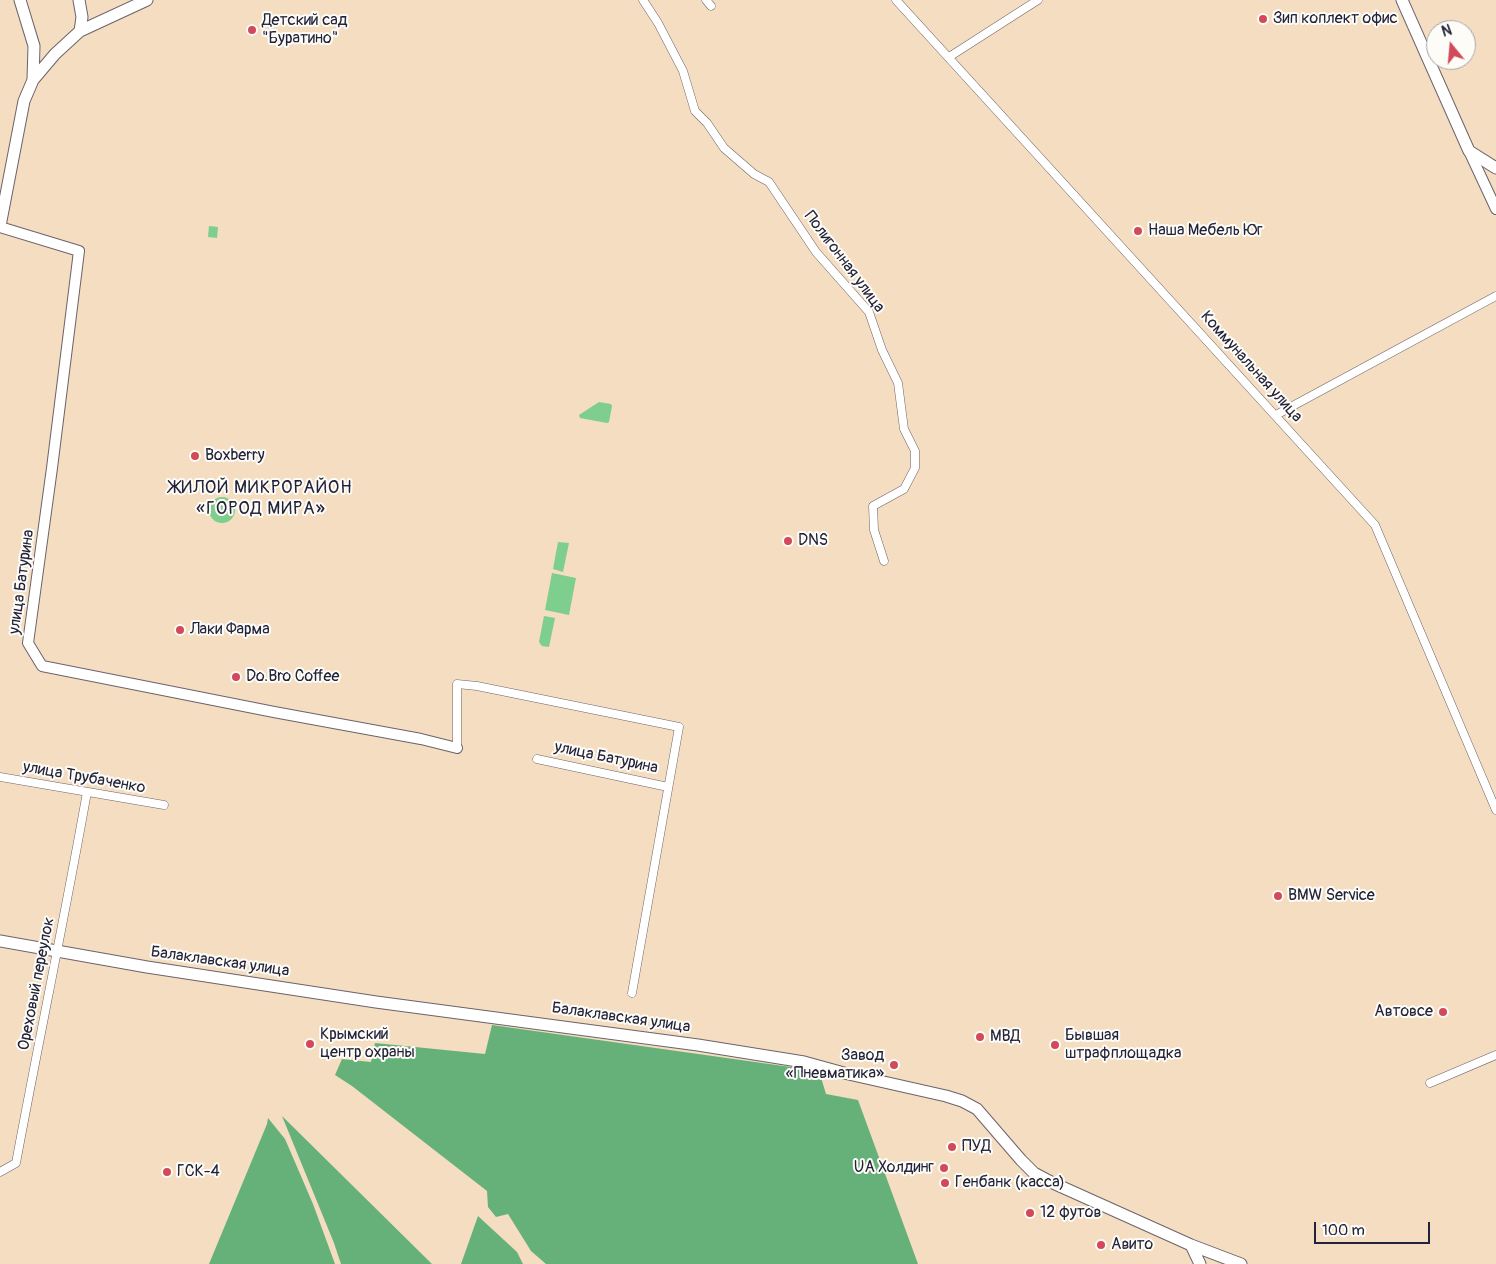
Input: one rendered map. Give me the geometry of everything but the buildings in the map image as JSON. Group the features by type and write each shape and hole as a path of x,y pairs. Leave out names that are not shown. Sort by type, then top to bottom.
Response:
{"main road":[{"path":"20,0 34,46 39,54 55,54"},
{"path":"79,0 82,17 80,32"},
{"path":"0,227 24,100 33,80 55,54 80,32 147,0"},
{"path":"1402,0 1469,151 1496,168"},
{"path":"82,17 89,22 98,24"},
{"path":"33,80 34,46"},
{"name":"Балаклавская улица","path":"0,941 147,967 376,1002 698,1045 804,1062 946,1096 962,1101 976,1109 1034,1173 1191,1245 1241,1264"},
{"path":"1191,1245 1200,1264"},
{"path":"1223,1264 1232,1262 1241,1264"}],"street":[{"name":"Полигонная улица","path":"643,0 658,23 683,71 695,111 724,148 754,174 770,182 816,252 869,312 882,350 898,383 904,429 915,451 915,468 904,489 873,506 874,530 884,561"},
{"name":"Коммунальная улица","path":"896,0 1375,525 1496,810"},
{"path":"949,58 1038,0"},
{"path":"1469,151 1496,209"},
{"name":"улица Батурина","path":"0,227 79,251 28,644 42,666 421,739 457,748"},
{"path":"1276,415 1496,296"},
{"path":"457,748 457,684 477,686 680,727 632,993"},
{"name":"улица Батурина","path":"537,759 668,787"},
{"name":"улица Трубаченко","path":"0,777 164,805"},
{"name":"Ореховый переулок","path":"0,1172 16,1163 87,792"},
{"path":"1430,1082 1496,1055"}],"green space":[{"path":"209,226 218,227 217,238 208,237"},
{"path":"599,402 611,404 612,406 609,422 580,418 579,415"},
{"path":"222,497 231,501 235,510 231,519 222,523 213,519 209,510 213,501"},
{"path":"558,542 569,543 563,572 553,569"},
{"path":"552,573 576,578 569,615 545,610"},
{"path":"544,616 555,618 549,647 542,646 539,642"},
{"path":"492,1025 819,1071 826,1094 858,1100 918,1264 546,1264 531,1251 508,1214 496,1217 488,1207 487,1191 352,1086 335,1075 342,1059 371,1062 375,1043 485,1054"},
{"path":"282,1116 432,1264 341,1264"},
{"path":"268,1118 285,1139 313,1204 335,1264 209,1264"},
{"path":"478,1216 517,1252 523,1264 461,1264"}],"place":[{"name":"Зип коплект офис","path":"1263,19"},
{"name":"Детский сад \"Буратино\"","path":"252,30"},
{"name":"Наша Мебель Юг","path":"1138,231"},
{"name":"Boxberry","path":"195,456"},
{"name":"DNS","path":"788,541"},
{"name":"Лаки Фарма","path":"180,630"},
{"name":"Do.Bro Coffee","path":"236,677"},
{"name":"BMW Service","path":"1278,896"},
{"name":"Автовсе","path":"1443,1012"},
{"name":"МВД","path":"980,1037"},
{"name":"Крымский центр охраны","path":"310,1044"},
{"name":"Бывшая штрафплощадка","path":"1055,1045"},
{"name":"Завод «Пневматика»","path":"894,1065"},
{"name":"ПУД","path":"952,1147"},
{"name":"UA Холдинг","path":"944,1168"},
{"name":"ГСК-4","path":"167,1172"},
{"name":"Генбанк (касса)","path":"945,1183"},
{"name":"12 футов","path":"1030,1213"},
{"name":"Авито","path":"1101,1245"}],"district":[{"name":"ЖИЛОЙ МИКРОРАЙОН «ГОРОД МИРА»","path":"261,498"}]}
